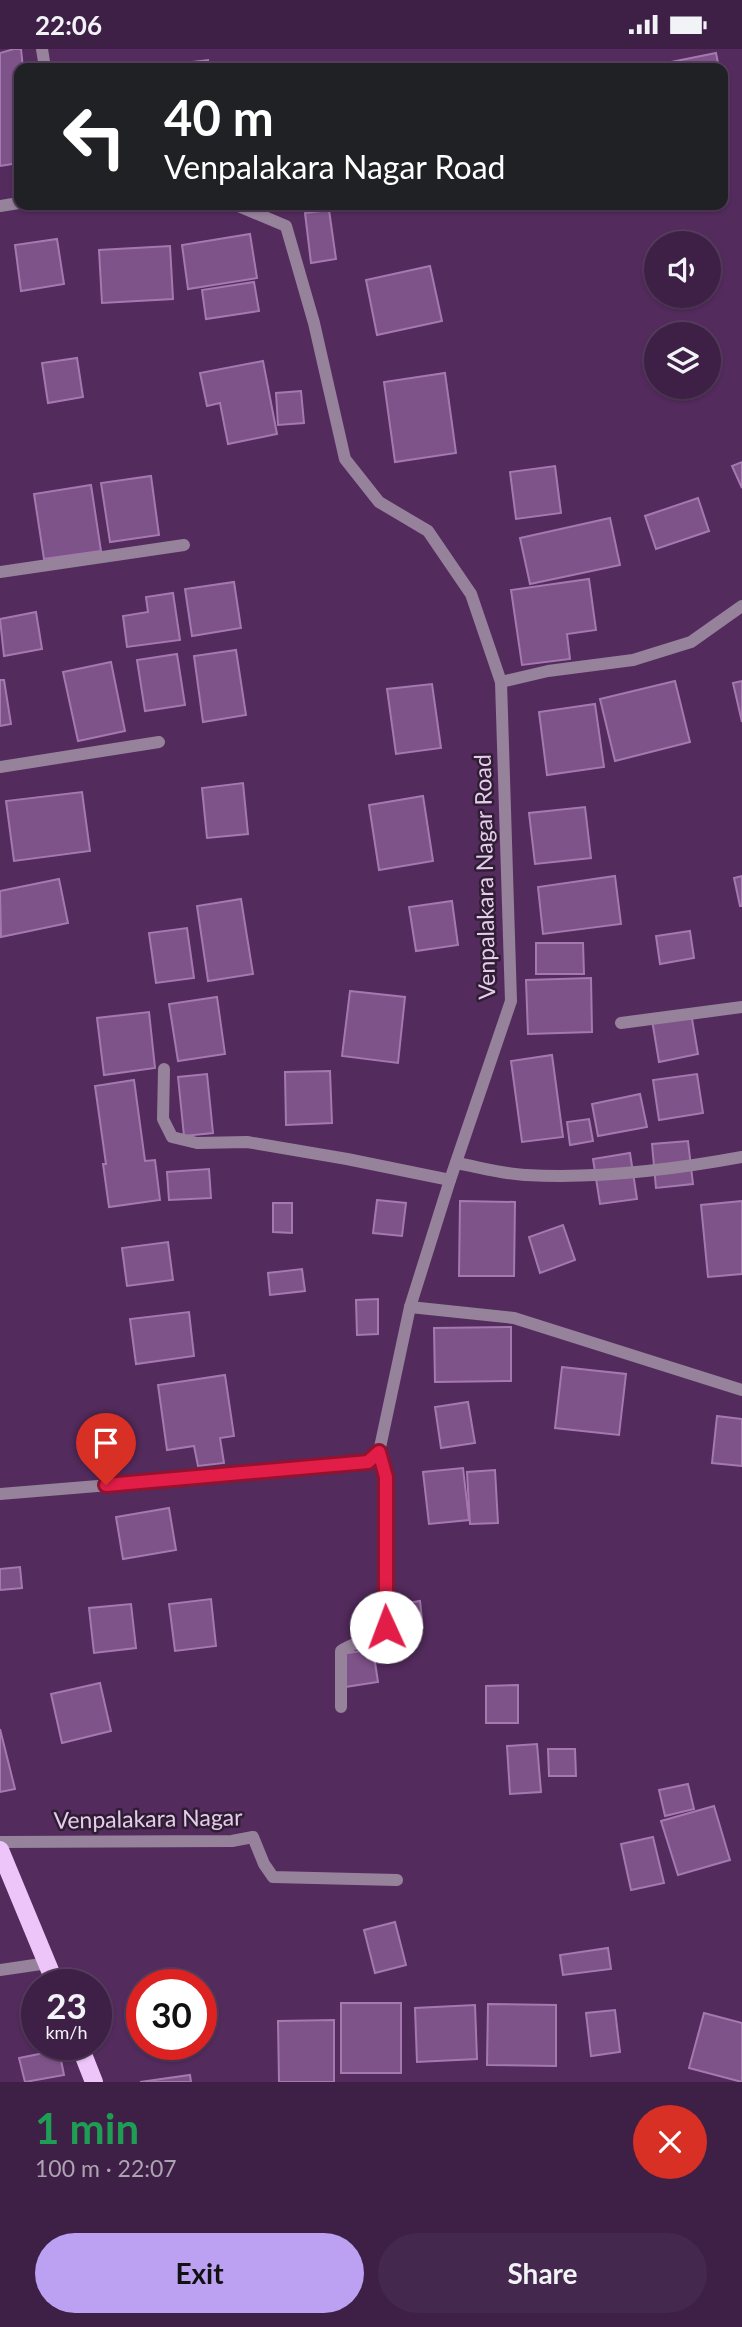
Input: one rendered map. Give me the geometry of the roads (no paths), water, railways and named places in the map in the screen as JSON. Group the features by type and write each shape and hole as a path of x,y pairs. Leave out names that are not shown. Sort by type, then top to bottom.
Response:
{"main road":[{"path":"0,1850 50,1969"},
{"path":"85,2060 94,2082"}],"street":[{"name":"Venpalakara Nagar Road","path":"248,210 286,226 314,323 345,459 379,502 428,531 471,594 502,682 511,1001 410,1307 379,1452"},
{"path":"0,572 184,545"},
{"path":"502,682 548,671 633,660 691,642 742,605"},
{"path":"0,767 159,742"},
{"path":"621,1023 742,1007"},
{"path":"164,1069 163,1119 172,1137 197,1143 247,1142 347,1159 450,1181"},
{"path":"456,1163 523,1175 581,1176 701,1165 742,1157"},
{"path":"410,1307 514,1318 742,1390"},
{"path":"0,1494 359,1463 368,1462 379,1452 386,1477 386,1627 380,1634 349,1645 341,1651 341,1707"},
{"name":"Venpalakara Nagar","path":"0,1842 232,1841 253,1837 264,1864 273,1877 397,1880"},
{"path":"0,1970 48,1962"}]}
